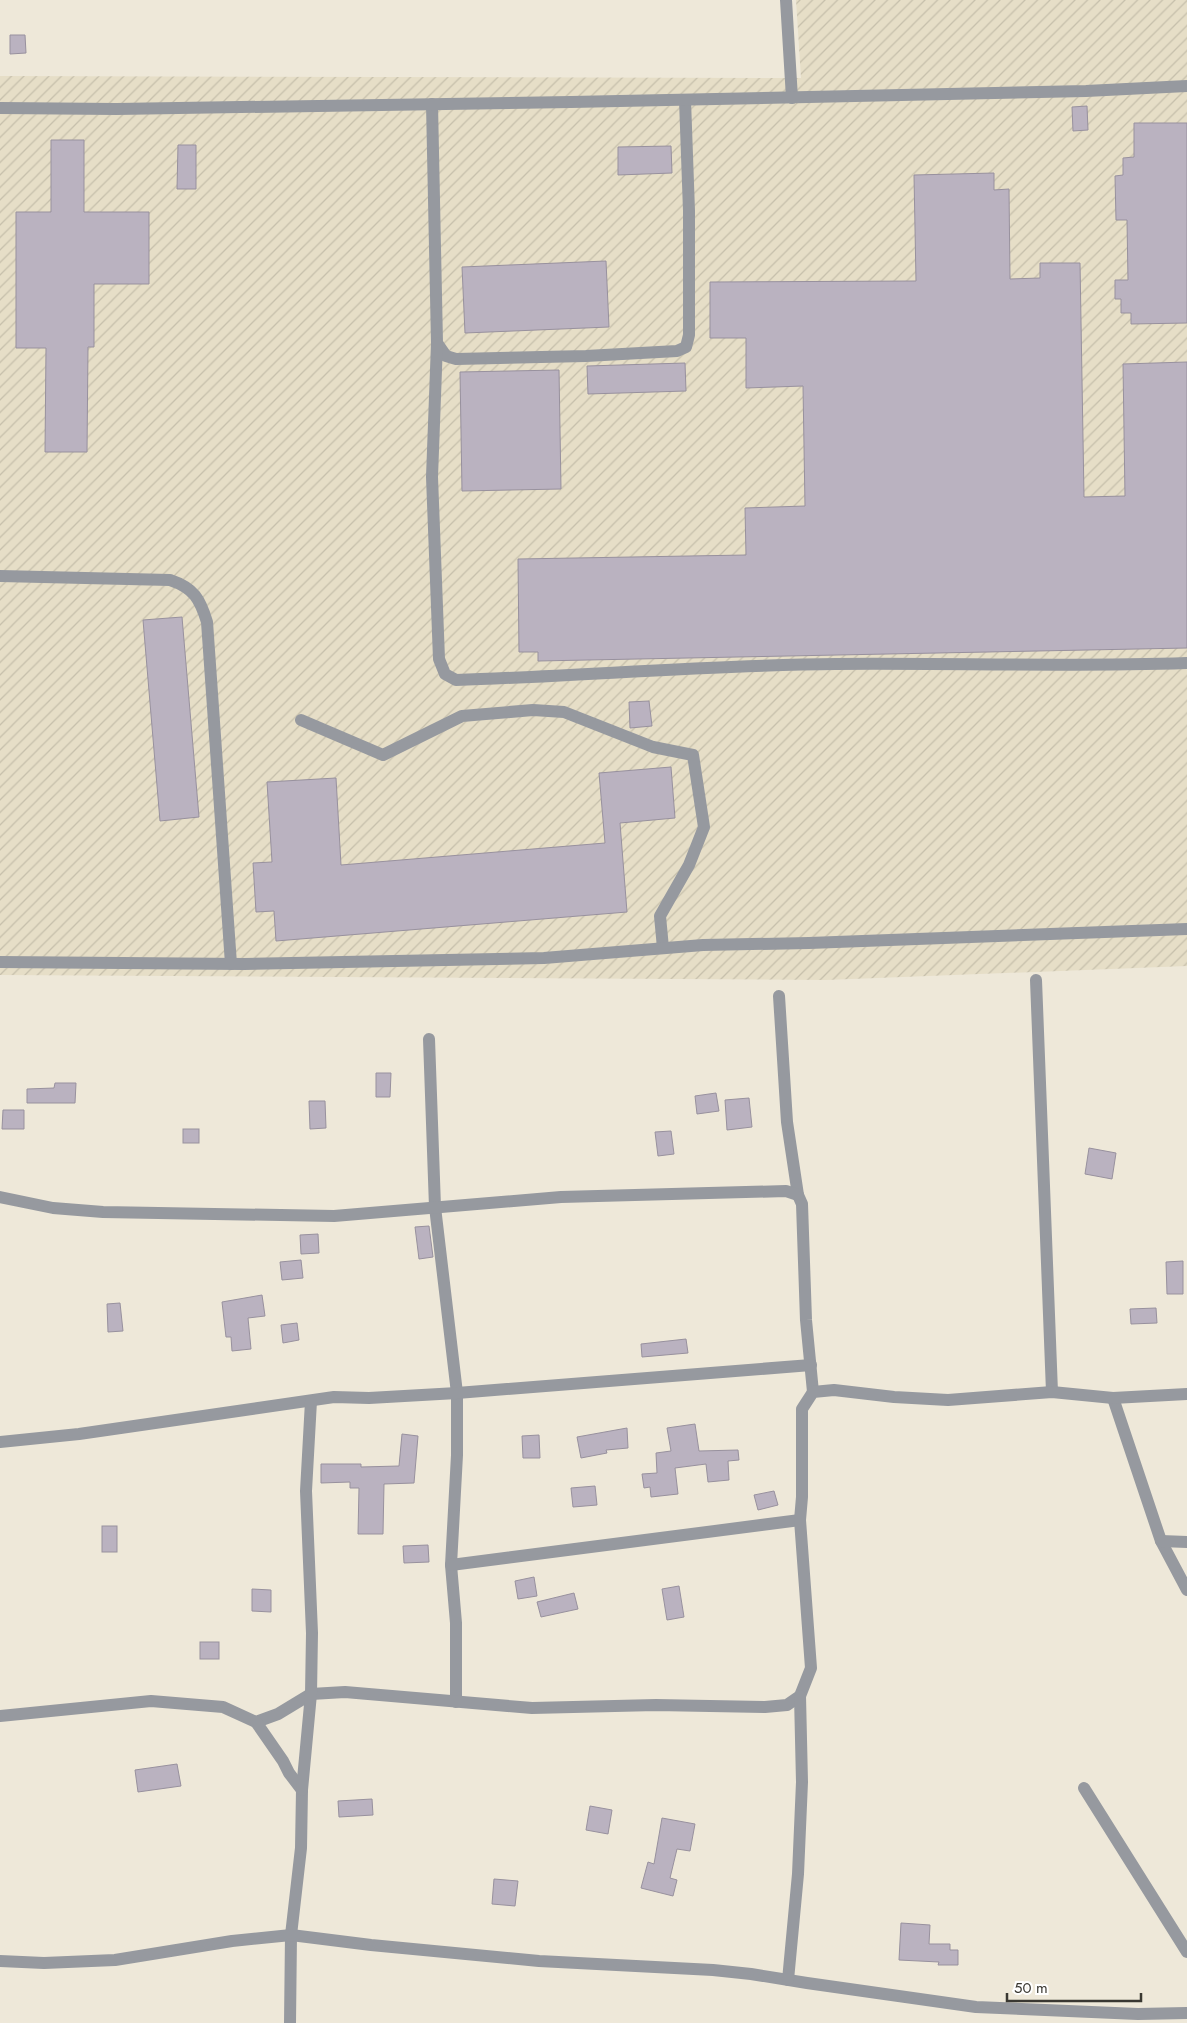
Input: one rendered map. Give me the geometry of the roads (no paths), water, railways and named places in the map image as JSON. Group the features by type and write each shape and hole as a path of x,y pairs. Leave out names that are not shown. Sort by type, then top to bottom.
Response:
{"street":[{"path":"786,0 792,98"},
{"path":"0,108 116,109 685,100 1086,91 1187,86"},
{"path":"437,343 446,356 456,359 586,356 677,351 686,347 689,335 689,211 685,100"},
{"path":"432,104 437,343 432,477 439,659 446,674 456,680 692,668 835,664 1051,666 1187,663"},
{"path":"0,576 170,580 187,587 202,604 207,622 231,964"},
{"path":"301,720 382,755 462,716 532,710 564,712 653,748 693,755 704,826 688,865 660,916 663,948"},
{"path":"0,962 231,964 544,958 663,948 1187,929"},
{"path":"1036,980 1052,1392"},
{"path":"779,996 787,1122 798,1195 802,1204 806,1320 813,1392 802,1409 802,1497 800,1520 811,1668 800,1696 802,1782 798,1874 788,1980"},
{"path":"429,1040 434,1207 457,1393 458,1455 451,1565 456,1623 456,1702"},
{"path":"0,1197 53,1208 103,1212 334,1216 561,1197 786,1191 798,1195"},
{"path":"0,1442 79,1434 334,1397 369,1398 457,1393 811,1365"},
{"path":"813,1392 834,1390 894,1397 948,1400 1052,1392 1113,1398 1187,1394"},
{"path":"1113,1398 1161,1541 1187,1590"},
{"path":"290,2023 290,1935 301,1848 302,1790 311,1694 312,1633 306,1491 311,1401"},
{"path":"451,1565 800,1520"},
{"path":"1161,1541 1187,1542"},
{"path":"256,1722 278,1714 311,1694 345,1692 532,1708 656,1705 765,1707 787,1705 800,1696"},
{"path":"0,1716 151,1701 223,1708 256,1722 302,1790"},
{"path":"1084,1788 1187,1952"},
{"path":"0,1961 115,1960 232,1941 290,1935 371,1945 539,1961 714,1970 976,2007 1180,2016"}]}
